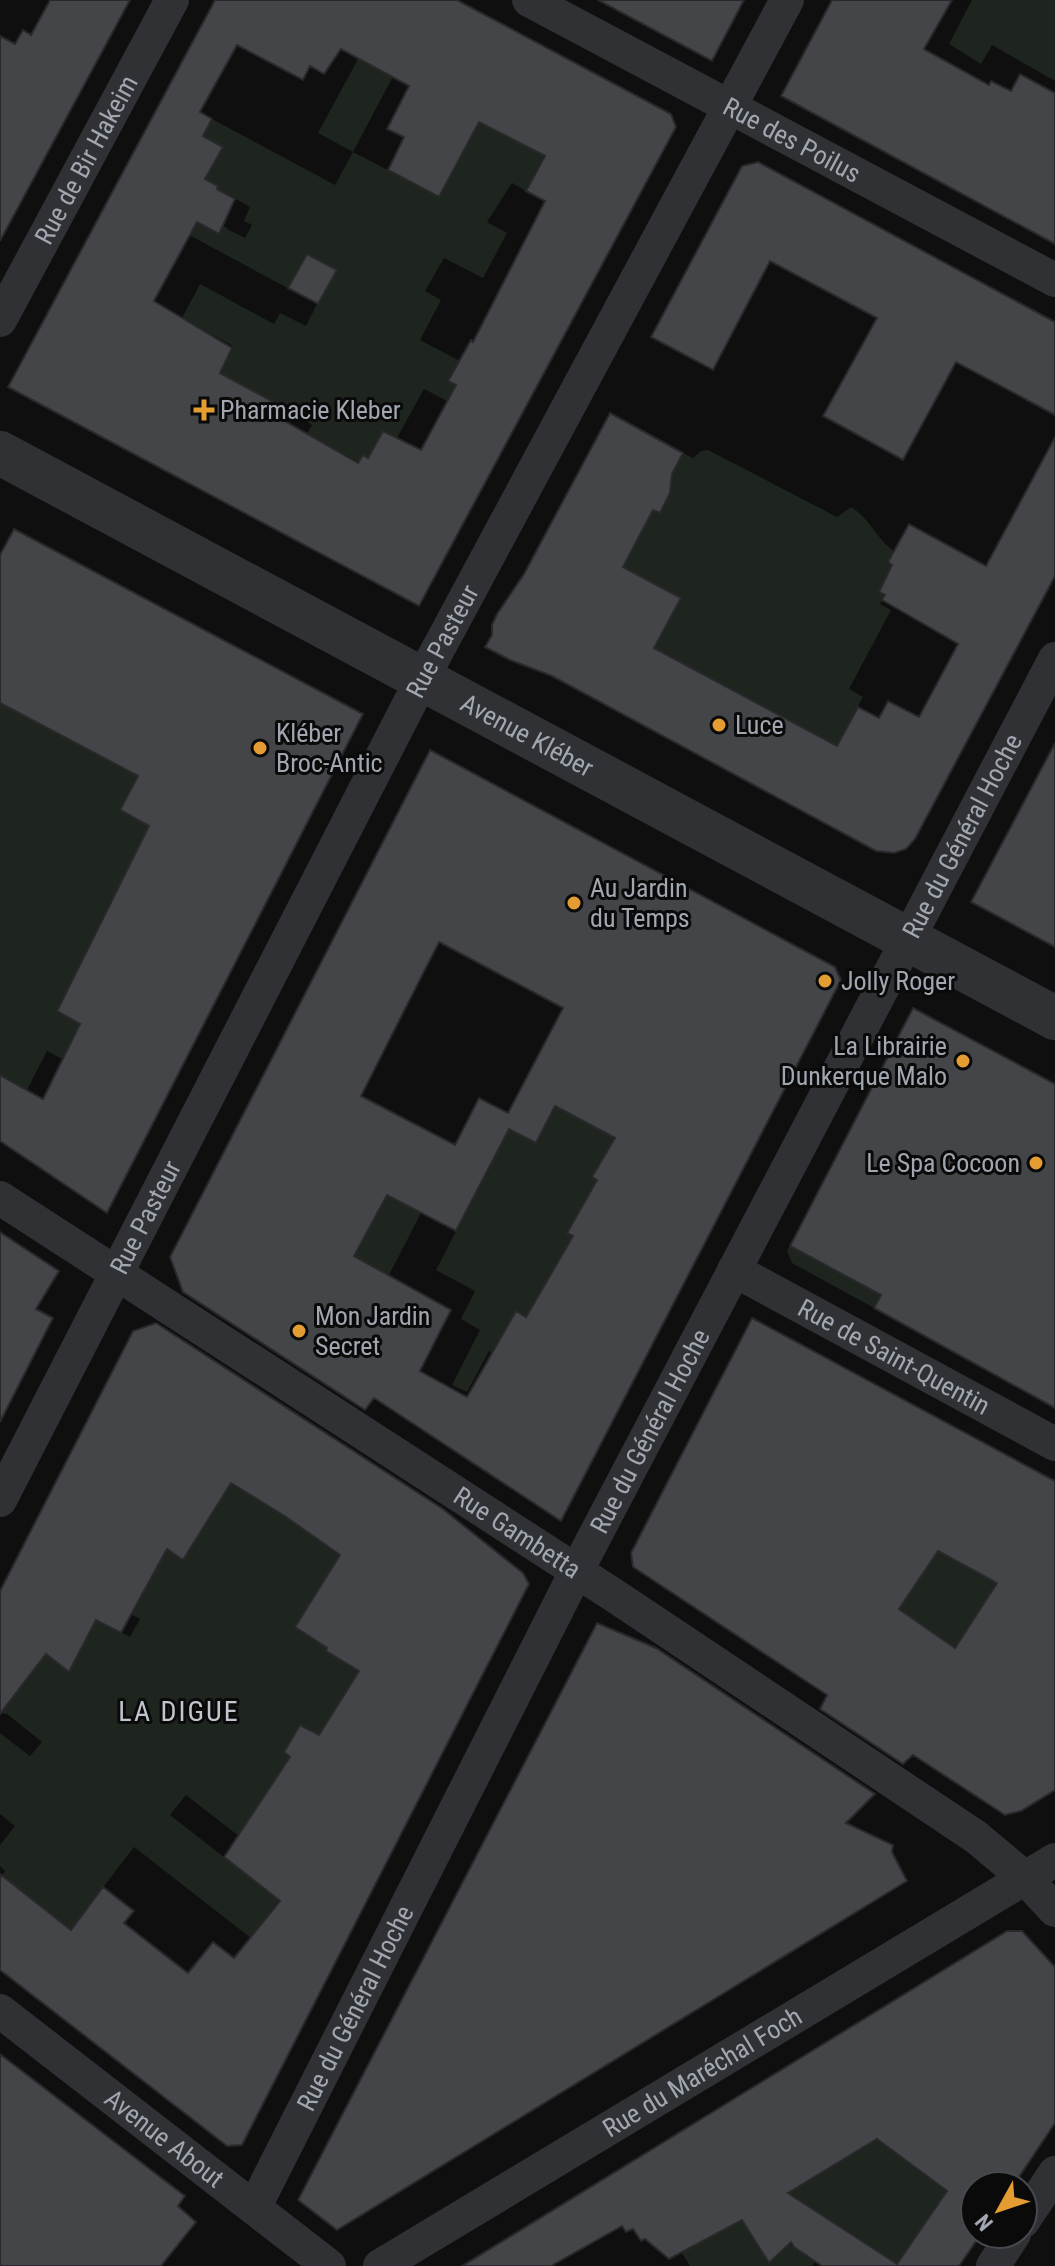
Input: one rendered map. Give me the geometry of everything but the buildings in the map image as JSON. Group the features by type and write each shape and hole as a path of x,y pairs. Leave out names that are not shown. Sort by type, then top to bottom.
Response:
{"street":[{"name":"Rue de Bir Hakeim","path":"0,320 172,0"},
{"name":"Rue des Poilus","path":"529,0 1055,280"},
{"name":"Rue Pasteur","path":"0,1500 422,679 787,0"},
{"name":"Avenue Kléber","path":"0,453 1055,1018"},
{"name":"Rue du Général Hoche","path":"254,2208 576,1572 1055,659"},
{"name":"Rue Gambetta","path":"0,1198 576,1572 976,1837 1025,1878 1055,1910"},
{"name":"Rue de Saint-Quentin","path":"734,1270 1055,1444"},
{"name":"Rue du Maréchal Foch","path":"380,2266 1055,1860"},
{"name":"Avenue About","path":"0,2011 329,2266"},
{"path":"1039,2197 1055,2173"}],"shaded area":[{"path":"972,0 1055,0 1055,81 992,45 981,64 949,44"},
{"path":"416,33 353,152 318,133 358,59 370,65"},
{"path":"498,84 517,94 497,131 544,156 526,191 512,183 487,222 507,233 483,278 444,258 425,291 441,300 420,340 460,361 449,381 455,385 447,401 424,389 397,438 383,432 368,458 363,456 358,462 307,434 312,425 290,411 217,379 233,346 182,318 200,284 274,324 280,313 306,326 317,304 176,228 183,215 219,234 223,225 245,238 252,225 244,221 250,207 195,174 223,147 203,136 212,119 335,185 353,152 388,170 415,120"},
{"path":"708,450 837,517 851,507 894,551 892,565 879,592 885,595 880,604 891,610 849,689 863,697 833,754 798,725 650,656 681,598 623,567 653,510 660,513 670,493 672,474 683,453 693,458 701,451"},
{"path":"0,703 102,757 112,740 134,745 123,768 171,794 129,793 120,810 162,834 115,897 80,965 118,1044 81,1069 47,1051 27,1090 0,1075"},
{"path":"555,1106 645,1154 629,1194 586,1220 577,1215 567,1233 607,1256 545,1381 489,1351 467,1392 452,1385 480,1330 461,1319 475,1291 436,1270 509,1129 536,1143"},
{"path":"305,1152 421,1213 389,1275 373,1267 281,1263"},
{"path":"790,1246 913,1254 874,1308 792,1263 787,1251"},
{"path":"245,1461 253,1496 400,1592 327,1648 326,1651 359,1671 345,1693 334,1744 300,1725 284,1753 290,1757 294,1879 186,1795 170,1815 279,1900 256,1931 270,1942 265,1949 134,1847 75,1924 78,1943 2,1876 5,1871 0,1866 0,1845 15,1826 0,1814 0,1733 30,1756 42,1742 7,1714 1,1713 0,1619 69,1672 83,1645 81,1612 130,1637 140,1619 76,1585 142,1593 148,1583 100,1500 183,1560"},
{"path":"745,1517 994,1531 973,1570 990,1579 1055,1594 976,1655 959,1642 954,1647 878,1640 923,1573"},
{"path":"871,2117 936,2183 954,2197 921,2229 896,2266 822,2266 815,2262 812,2266 690,2266 682,2253 712,2236 708,2228 724,2191 768,2263 789,2244 808,2256 763,2196"}],"place":[{"name":"Pharmacie Kleber","path":"204,410"},
{"name":"Luce","path":"719,725"},
{"name":"Kléber Broc-Antic","path":"260,748"},
{"name":"Au Jardin du Temps","path":"574,903"},
{"name":"Jolly Roger","path":"825,981"},
{"name":"La Librairie Dunkerque Malo","path":"963,1061"},
{"name":"Le Spa Cocoon","path":"1036,1163"},
{"name":"Mon Jardin Secret","path":"299,1331"}],"district":[{"name":"LA DIGUE","path":"179,1711"}]}
